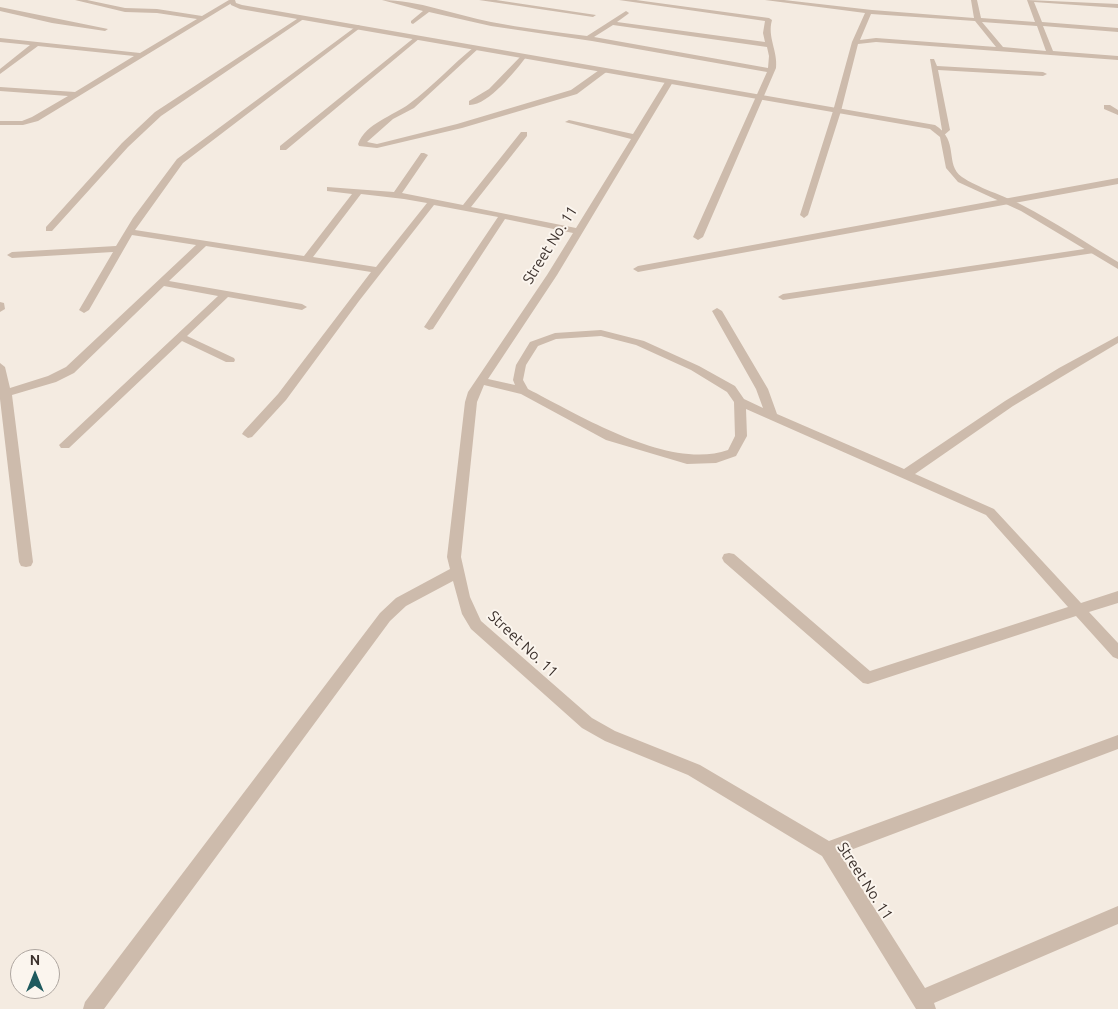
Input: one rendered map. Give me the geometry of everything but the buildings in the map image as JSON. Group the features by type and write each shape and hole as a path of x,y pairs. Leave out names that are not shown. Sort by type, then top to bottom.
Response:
{"street":[{"path":"78,0 125,10 157,11 202,18"},
{"path":"385,0 491,24 589,38 771,71"},
{"path":"482,0 514,2 593,15"},
{"path":"622,0 769,20 766,33 774,61 771,71 698,237"},
{"path":"768,0 869,12 1118,30"},
{"path":"974,0 978,21 1002,50"},
{"path":"1050,53 1030,0 1118,6"},
{"path":"0,123 30,121 232,1 233,4 240,7 932,127 942,134 954,174 964,181 1009,201 1118,266"},
{"path":"505,11 514,2"},
{"path":"0,9 52,21 105,29"},
{"path":"413,22 429,9"},
{"path":"804,215 855,42 869,12"},
{"path":"589,38 626,13"},
{"path":"491,24 498,17"},
{"path":"49,229 125,146 158,114 302,18"},
{"path":"612,22 769,45"},
{"path":"84,310 129,232 180,161 358,27"},
{"path":"283,148 417,38"},
{"path":"0,40 140,55"},
{"path":"855,42 876,40 1118,58"},
{"path":"0,72 36,44"},
{"path":"476,48 411,106 390,117 364,139 362,144 376,146 459,126 574,92 605,70"},
{"path":"472,103 492,91 524,56"},
{"path":"942,134 946,130 933,64 1043,74"},
{"name":"Street No. 11","path":"669,82 552,275 482,381 471,402 454,557 457,572 469,614 476,625 587,723 610,736 694,770 828,850 924,1004"},
{"path":"0,89 76,94"},
{"path":"1107,107 1118,114"},
{"path":"569,122 634,137"},
{"path":"465,208 524,134"},
{"path":"396,196 424,155"},
{"path":"638,269 1118,181"},
{"path":"330,189 432,202 578,231"},
{"path":"307,259 358,192"},
{"path":"248,434 282,397 432,202"},
{"path":"430,327 503,216"},
{"path":"129,232 378,270"},
{"path":"3,394 52,379 70,370 203,244"},
{"path":"12,255 119,249"},
{"path":"783,297 1091,251"},
{"path":"162,283 302,307"},
{"path":"66,445 226,294"},
{"path":"717,312 762,389 773,418"},
{"path":"524,392 518,380 521,366 534,344 555,336 601,333 640,343 695,368 731,389 740,402 773,418 990,512 1118,653"},
{"path":"180,337 230,360"},
{"path":"905,475 966,431 1067,367 1118,339"},
{"path":"0,367 26,562"},
{"path":"482,381 524,392 610,438 687,460 716,459 732,452 741,436 740,402"},
{"path":"729,558 868,678 1080,611 1118,597"},
{"path":"92,1009 385,617 401,602 457,572"},
{"path":"828,850 1118,742"},
{"path":"924,1004 1118,915"}]}
